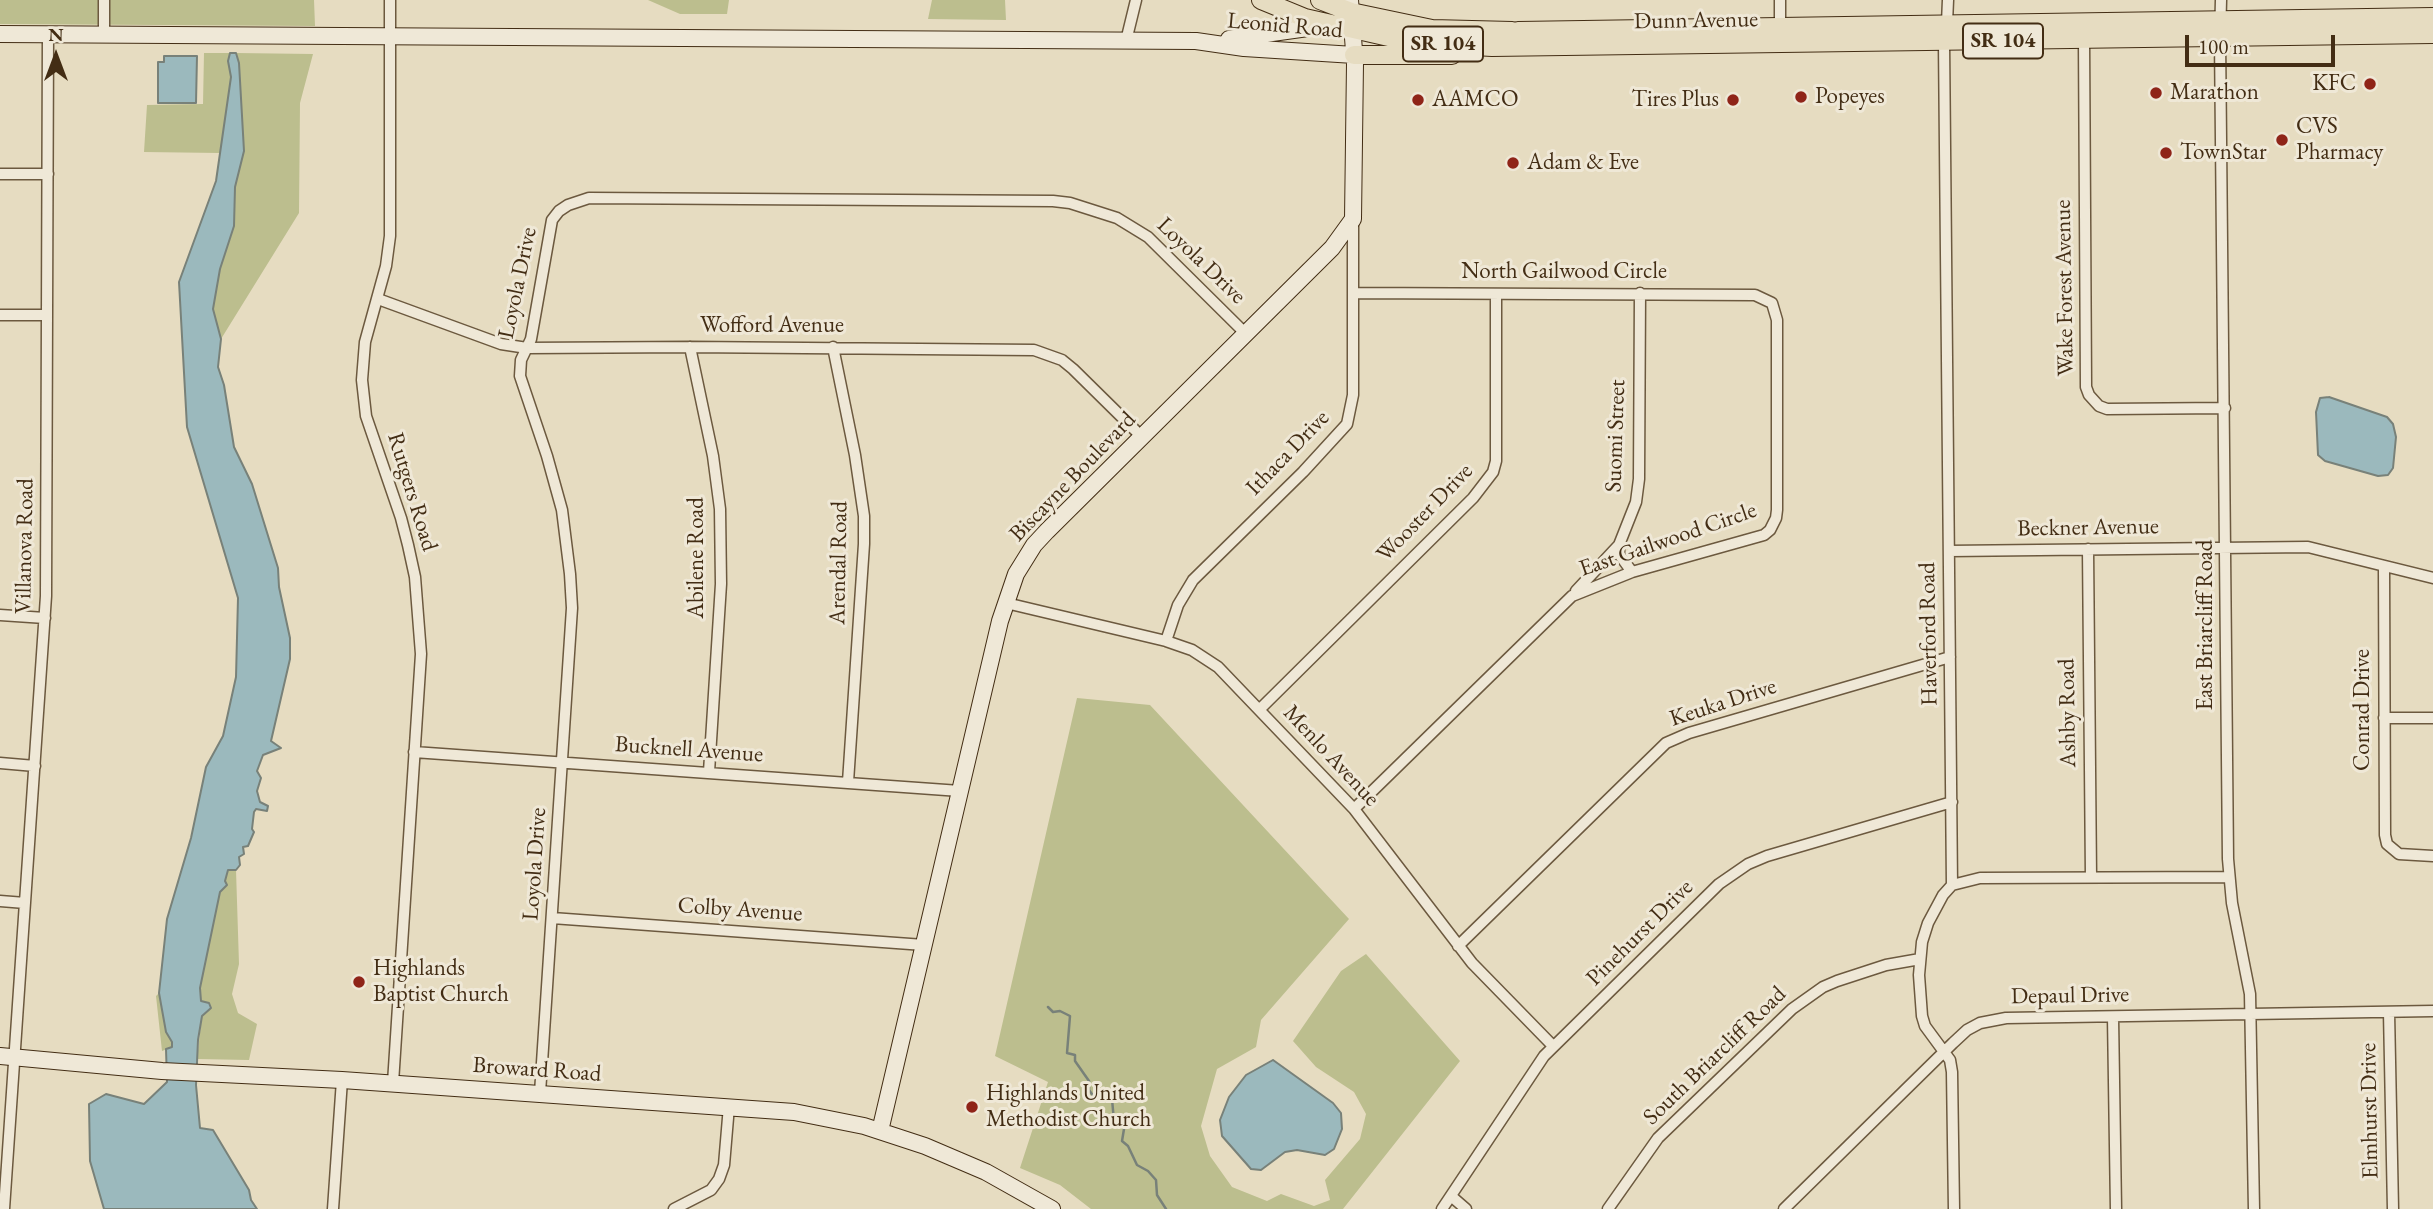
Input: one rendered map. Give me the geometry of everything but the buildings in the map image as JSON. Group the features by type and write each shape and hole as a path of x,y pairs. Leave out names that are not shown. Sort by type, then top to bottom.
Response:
{"main road":[{"name":"Dunn Avenue","path":"1261,0 1305,18 1351,14 1448,31 2433,17"},
{"name":"Dunn Avenue","path":"1320,0 1393,38 1439,44 1535,48 2433,34"},
{"path":"1354,55 1516,53 1535,48"}],"street":[{"path":"104,0 104,34"},
{"name":"Rutgers Road","path":"390,0 390,236 386,266 362,360 363,399 374,441 401,518 415,577 421,654 393,1083"},
{"path":"1126,41 1136,0"},
{"path":"1745,44 1752,38 1774,33 1780,26 1780,0"},
{"path":"1923,42 1933,33 1945,31 1948,0"},
{"name":"East Briarcliff Road","path":"2221,0 2229,877 2251,1014 2254,1209"},
{"path":"1351,14 1354,55 1353,219"},
{"name":"Leonid Road","path":"0,34 1211,42 1315,27 1351,14"},
{"path":"1944,42 1948,35 1970,30 1977,23"},
{"path":"1566,47 1567,43 1575,38 1600,34 1607,29"},
{"name":"Villanova Road","path":"4,1209 7,1057 25,903 45,618 48,34"},
{"name":"Wake Forest Avenue","path":"2084,40 2088,395 2099,406 2107,409 2225,408"},
{"name":"Leonid Road","path":"1211,42 1244,48 1354,55"},
{"name":"Haverford Road","path":"1944,42 1952,885"},
{"path":"0,174 48,174"},
{"name":"Loyola Drive","path":"540,1093 571,639 570,573 556,490 523,389 521,359 531,339 552,220 559,211 589,198 1070,203 1117,218 1148,237 1245,333"},
{"name":"Ithaca Drive","path":"1166,641 1173,615 1193,580 1303,472 1347,424 1353,395 1353,219"},
{"name":"Biscayne Boulevard","path":"880,1131 960,791 1006,603 1016,574 1034,545 1332,248 1353,219"},
{"name":"North Gailwood Circle","path":"1353,293 1755,295 1772,303"},
{"name":"Suomi Street","path":"1619,545 1636,502 1639,479 1640,293"},
{"name":"Wooster Drive","path":"1259,709 1473,498 1493,472 1496,461 1496,294"},
{"name":"Wofford Avenue","path":"378,299 501,344 527,348 833,347 1034,350 1062,360 1142,437"},
{"name":"East Gailwood Circle","path":"1354,809 1572,596 1632,572 1763,535 1774,525 1777,510 1777,320 1772,303"},
{"path":"0,315 47,315"},
{"name":"Abilene Road","path":"690,347 713,456 720,509 721,584 709,772"},
{"name":"Arendal Road","path":"833,347 855,455 864,516 848,782"},
{"path":"1619,545 1619,554 1632,572"},
{"path":"1572,596 1619,545"},
{"name":"Beckner Avenue","path":"1950,551 2308,547 2433,578"},
{"name":"Ashby Road","path":"2088,549 2091,877"},
{"name":"Conrad Drive","path":"2384,567 2385,835 2387,844 2393,851 2407,856 2433,856"},
{"name":"Menlo Avenue","path":"1006,603 1166,641 1204,657 1259,709 1354,809 1472,963 1553,1046"},
{"path":"0,615 45,618"},
{"name":"Keuka Drive","path":"1458,946 1666,743 1689,733 1950,657"},
{"path":"2384,718 2433,718"},
{"name":"Bucknell Avenue","path":"414,752 960,791"},
{"path":"0,763 35,766"},
{"name":"Pinehurst Drive","path":"1442,1209 1544,1056 1719,884 1748,864 1767,856 1952,802"},
{"path":"1954,1209 1952,1072 1950,1060 1925,1026 1922,1016 1920,959 1928,923 1943,895 1952,885 1979,878 2229,877"},
{"path":"0,901 25,903"},
{"name":"Colby Avenue","path":"552,918 925,945"},
{"name":"South Briarcliff Road","path":"1608,1209 1658,1138 1793,1007 1837,981 1886,965 1920,959"},
{"name":"Depaul Drive","path":"1784,1209 1944,1051 1967,1030 1980,1023 1998,1018 2433,1011"},
{"name":"Elmhurst Drive","path":"2389,1012 2393,1209"},
{"path":"2113,1017 2116,1209"},
{"name":"Broward Road","path":"7,1057 199,1073 393,1083 794,1112 880,1131 965,1162 1013,1185 1052,1209"},
{"path":"333,1209 342,1080"},
{"path":"674,1209 711,1190 719,1179 724,1165 729,1106"},
{"path":"1451,1196 1466,1209"}],"green space":[{"path":"0,0 314,0 315,26 0,24"},
{"path":"648,0 729,0 727,14 680,14"},
{"path":"932,0 1005,0 1006,20 928,19"},
{"path":"204,53 230,53 228,61 231,77 220,153 144,152 147,105 203,104"},
{"path":"236,53 313,54 300,103 299,213 221,339 212,309 220,269 234,227 235,187 244,151 239,63"},
{"path":"1077,698 1150,705 1349,919 1261,1020 1256,1047 1217,1069 1201,1126 1210,1156 1232,1187 1267,1201 1281,1194 1314,1206 1330,1200 1325,1180 1360,1139 1366,1114 1354,1092 1316,1067 1293,1041 1341,971 1366,954 1460,1061 1343,1209 1091,1209 1060,1185 1020,1168 1048,1082 995,1056"},
{"path":"228,870 236,870 239,964 232,994 238,1013 257,1024 249,1060 197,1059 202,1015 209,1003 201,1001 200,988 220,892"},
{"path":"159,993 166,1032 172,1042 172,1047 162,1051 156,996"}],"water":[{"path":"230,53 236,53 239,63 244,151 235,187 234,226 220,269 213,309 221,339 218,367 224,385 234,447 252,484 278,568 279,587 290,638 290,659 271,741 281,748 263,755 257,771 261,778 257,791 260,802 268,806 267,811 256,809 254,812 254,832 248,846 243,847 244,854 239,857 240,865 236,870 228,870 225,881 227,885 220,892 200,988 201,1001 209,1003 211,1008 202,1016 196,1085 200,1128 213,1130 249,1190 257,1209 104,1209 90,1161 89,1104 106,1094 144,1104 167,1082 166,1049 172,1047 172,1042 166,1032 159,993 167,919 191,838 206,767 223,736 236,677 238,598 187,427 179,282 216,181 231,77 228,61"},
{"path":"164,56 197,56 196,103 158,103 158,62 164,62"},
{"path":"2329,397 2387,417 2393,424 2396,437 2393,468 2388,475 2378,476 2325,461 2318,455 2316,412 2320,398"},
{"path":"1273,1060 1333,1103 1341,1113 1342,1129 1334,1149 1325,1155 1297,1150 1285,1152 1261,1170 1251,1169 1222,1136 1220,1120 1229,1097 1246,1075"}],"waterway":[{"path":"1048,1007 1053,1012 1060,1011 1070,1016 1067,1053 1075,1055 1075,1061 1089,1081 1089,1090 1094,1097 1100,1100 1112,1099 1114,1121 1122,1124 1124,1129 1122,1141 1128,1146 1137,1165 1148,1171 1156,1180 1157,1195 1166,1209"}],"place":[{"name":"KFC","path":"2370,84"},
{"name":"Marathon","path":"2156,93"},
{"name":"Popeyes","path":"1801,97"},
{"name":"AAMCO","path":"1418,100"},
{"name":"Tires Plus","path":"1733,100"},
{"name":"CVS Pharmacy","path":"2282,140"},
{"name":"TownStar","path":"2166,153"},
{"name":"Adam & Eve","path":"1513,163"},
{"name":"Highlands Baptist Church","path":"359,982"},
{"name":"Highlands United Methodist Church","path":"972,1107"}]}
